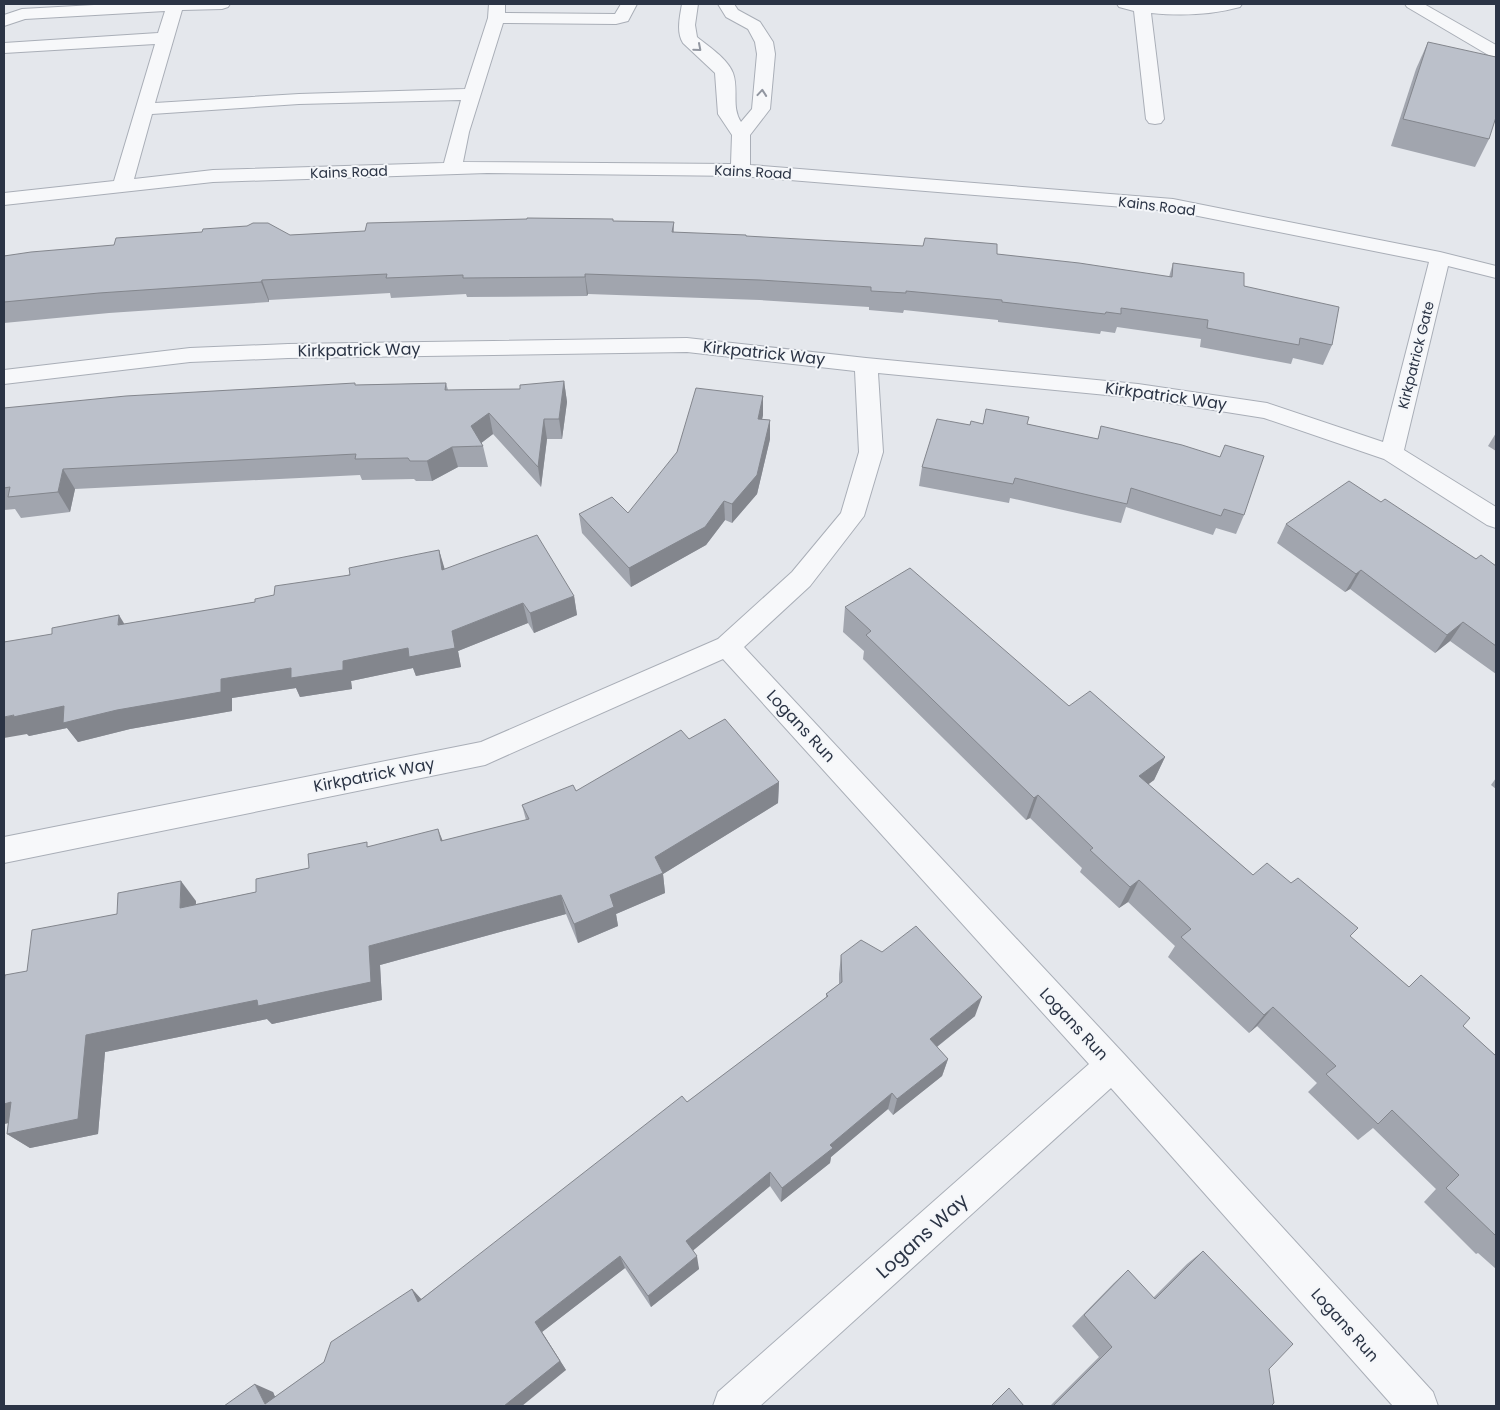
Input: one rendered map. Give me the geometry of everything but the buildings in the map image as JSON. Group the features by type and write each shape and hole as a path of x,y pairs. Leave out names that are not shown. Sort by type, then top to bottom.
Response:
{"street":[{"path":"4,21 22,14 222,4"},
{"path":"452,168 460,132 497,11 616,19 622,17 629,4"},
{"path":"690,4 687,35 692,43 720,66 724,73 727,114 741,135 740,170"},
{"path":"726,4 732,13 754,26 764,42 766,54 761,109 741,135"},
{"path":"1125,4 1142,8 1190,11 1234,4"},
{"path":"1413,4 1496,52"},
{"path":"122,186 175,5"},
{"path":"1142,8 1155,119"},
{"path":"4,48 165,38"},
{"path":"146,109 299,99 473,94"},
{"name":"Kains Road","path":"4,199 213,176 452,168 740,170 1173,205 1440,258 1496,272"},
{"name":"Kirkpatrick Gate","path":"1392,453 1440,258"},
{"name":"Kirkpatrick Way","path":"4,377 190,354 687,344 866,365 1138,391 1267,411 1392,453 1496,519"},
{"name":"Kirkpatrick Way","path":"4,850 485,753 727,646 801,579 852,516 870,452 866,365"},
{"name":"Logans Run","path":"727,646 1112,1065 1418,1406"},
{"name":"Logans Way","path":"732,1406 1112,1065"}]}
